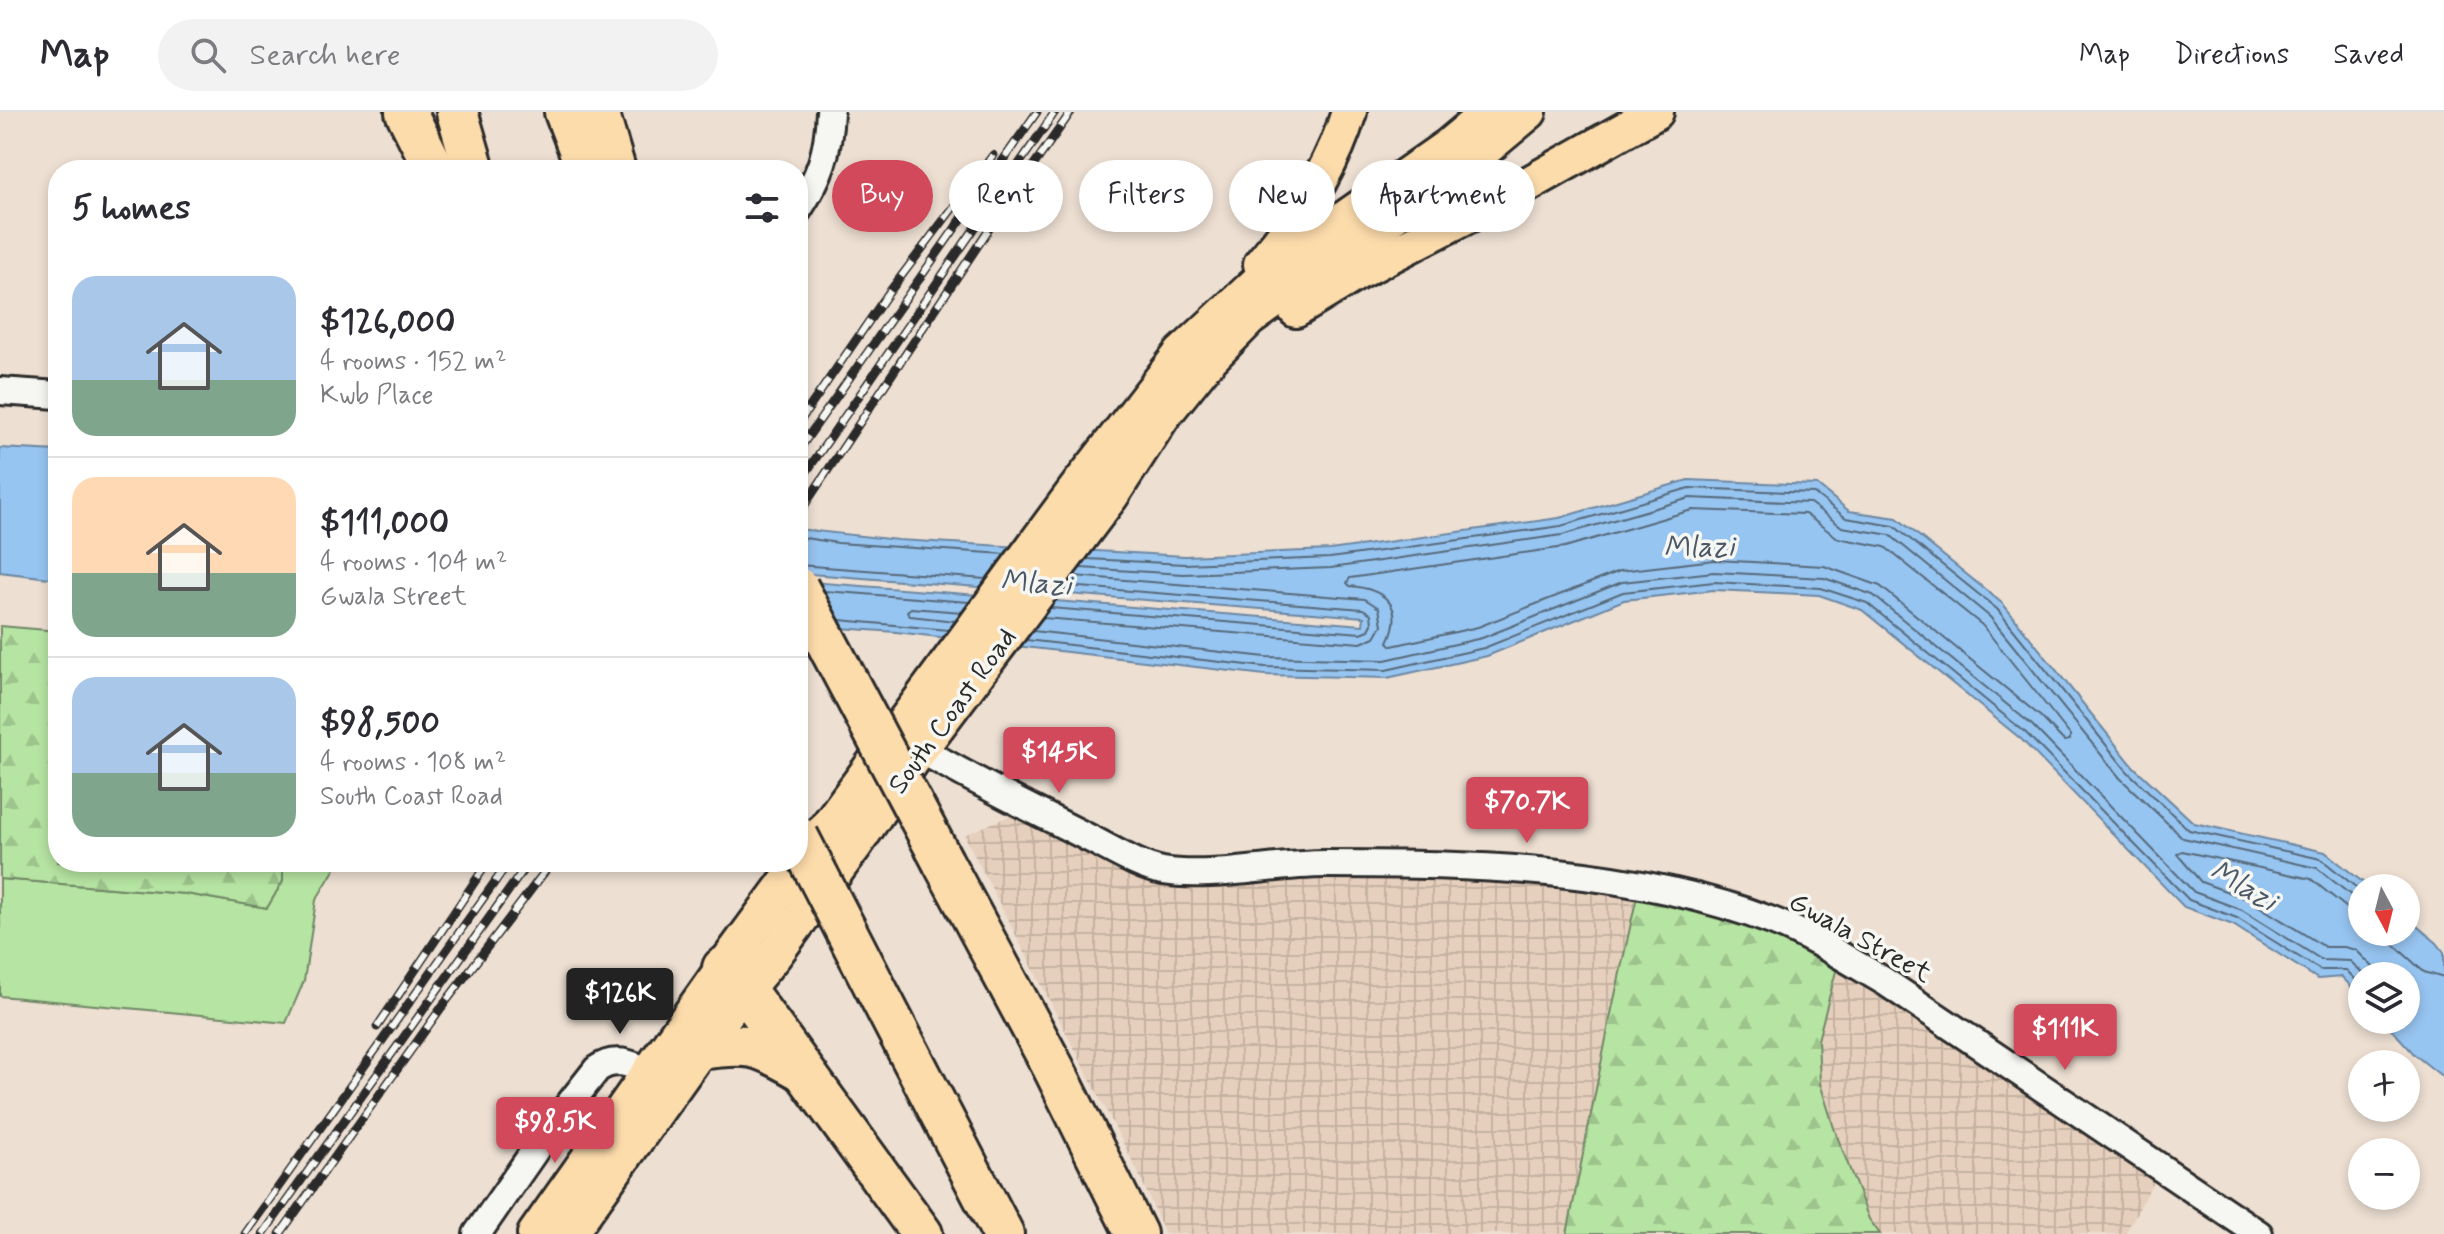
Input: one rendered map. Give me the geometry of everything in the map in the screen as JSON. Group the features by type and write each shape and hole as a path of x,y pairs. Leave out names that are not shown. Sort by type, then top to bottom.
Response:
{"highway":[{"path":"406,112 430,160"},
{"path":"457,112 471,160"},
{"path":"565,112 583,160"},
{"path":"598,112 612,160"},
{"path":"808,607 1053,1067 1136,1234"},
{"path":"808,856 1003,1234"},
{"path":"734,979 922,1234"},
{"path":"699,1049 751,1045 767,1049 804,1071"}],"main road":[{"path":"1181,354 1284,236 1314,191 1341,136 1349,112"},
{"name":"South Coast Road","path":"569,1234 699,1049 734,979 928,714 1079,485 1181,354 1271,270 1447,147 1489,112"},
{"name":"South Coast Road","path":"535,1234 649,1072 855,845 920,749 928,714 1111,496 1162,417 1187,386 1249,319 1480,153 1529,112"},
{"path":"1132,467 1218,367 1306,302 1523,187 1656,112"}],"street":[{"path":"808,195 828,148 830,112"},
{"path":"0,391 48,394"},
{"name":"Gwala Street","path":"920,749 969,778 1160,871 1319,864 1454,864 1570,874 1680,893 1773,922 1884,981 2259,1234"},
{"path":"477,1234 549,1130 597,1069 621,1061 649,1072"}],"shaded area":[{"path":"1028,808 1161,871 1319,865 1639,887 1567,1234 1165,1234 1137,1170 964,835"},
{"path":"1840,956 2161,1168 2125,1234 1880,1234 1869,1219 1820,1083 1818,1040"}],"green space":[{"path":"0,626 48,630 48,872 283,872 283,881 267,908 186,894 0,879"},
{"path":"283,872 333,872 316,900 304,981 286,1023 0,996 0,879 186,894 267,908 283,881"},
{"path":"1639,887 1840,956 1818,1040 1820,1083 1869,1219 1880,1234 1567,1234"}],"water":[{"path":"0,448 48,450 48,578 0,572"},
{"name":"Mlazi","path":"1688,480 1817,485 1849,511 1897,518 2003,604 2133,766 2194,823 2325,852 2352,874 2348,874 2348,946 2420,946 2420,929 2437,943 2444,952 2444,1078 2420,1059 2420,1050 2410,1050 2396,1034 2420,1034 2420,962 2348,962 2348,983 2342,977 2318,979 2233,925 2184,907 2021,739 1862,610 1819,595 1714,590 1624,600 1487,656 1387,678 1265,675 896,632 808,626 808,582 1363,625 1364,617 808,574 808,530 898,540 1185,556 1330,550 1559,518"}],"railway":[{"path":"808,437 1037,112"},
{"path":"808,470 1055,112"},
{"path":"808,500 1071,112"},
{"path":"808,410 887,295 993,155"},
{"path":"377,1027 481,872"},
{"path":"245,1234 502,872"},
{"path":"263,1234 522,872"},
{"path":"280,1234 441,1008 544,872"}]}
